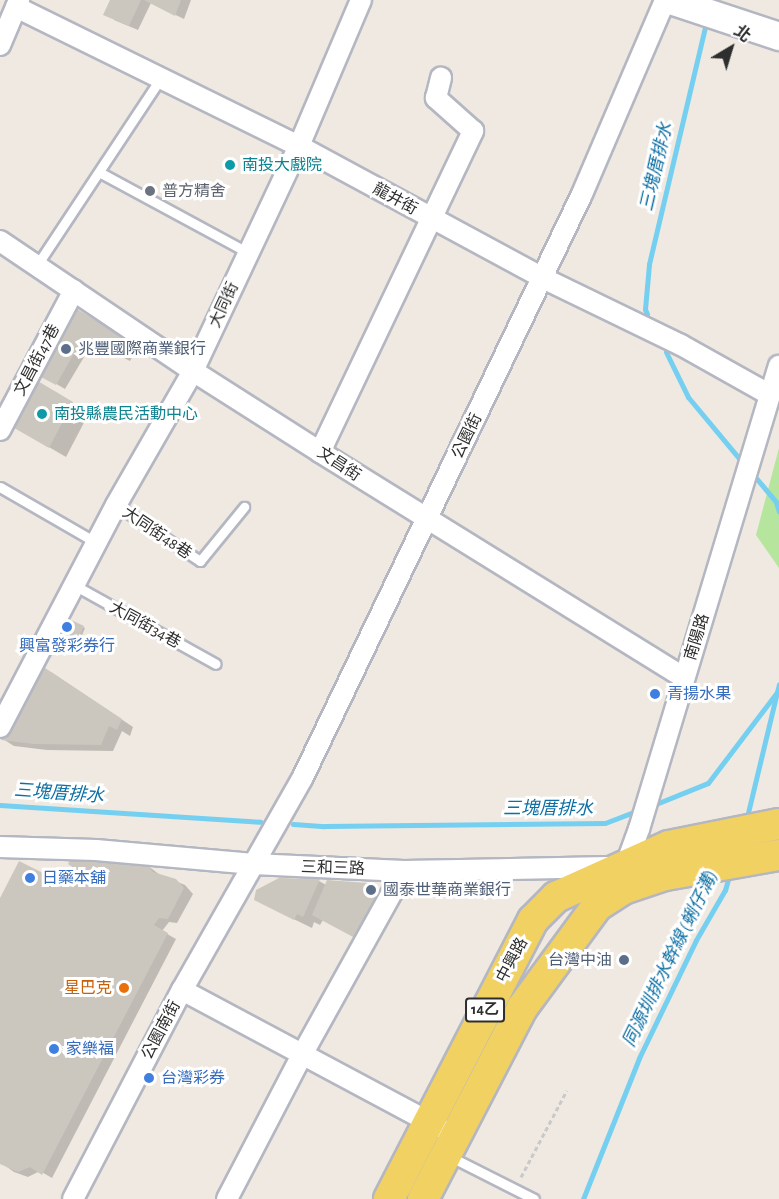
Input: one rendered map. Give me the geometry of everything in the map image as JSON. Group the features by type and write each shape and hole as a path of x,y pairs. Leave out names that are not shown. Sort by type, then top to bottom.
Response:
{"main road":[{"path":"670,0 779,36"},
{"name":"中興路","path":"389,1199 533,920 556,897 627,867 669,846 755,828"},
{"name":"中興路","path":"423,1199 522,1008 597,906 623,889 665,875 779,855"},
{"path":"494,993 522,1008"}],"street":[{"name":"大同街","path":"0,727 116,506 193,370 299,146 361,0"},
{"name":"公園街","path":"253,864 302,779 543,278 582,194 665,0"},
{"name":"龍井街","path":"18,4 299,146 543,278 681,345 770,395"},
{"path":"0,45 18,4"},
{"path":"320,452 473,131 436,98 441,78"},
{"name":"文昌街","path":"0,241 193,370 426,520 684,678"},
{"name":"文昌街47巷","path":"0,430 74,290"},
{"path":"770,395 779,366"},
{"name":"南陽路","path":"627,867 770,395"},
{"name":"三和三路","path":"0,847 96,850 253,864 404,871 627,867 665,875"},
{"name":"公園南街","path":"73,1199 182,990 253,864"},
{"path":"597,906 627,867"},
{"path":"227,1199 303,1053 404,871"},
{"path":"182,990 303,1053 429,1124 453,1144"}],"lane":[{"path":"37,265 161,78"},
{"path":"99,172 249,253"},
{"path":"0,487 97,543"},
{"name":"大同街48巷","path":"116,506 200,561 244,507"},
{"name":"大同街34巷","path":"74,585 216,664"},
{"path":"453,1144 514,1189 534,1199"}],"path":[{"path":"514,1189 567,1090"}],"green space":[{"path":"779,448 779,568 756,535"}],"building":[{"path":"110,0 141,0 129,26 103,15"},
{"path":"144,0 181,0 175,16"},
{"name":"兆豐國際商業銀行","path":"77,309 130,341 120,357 83,338 56,385 39,376"},
{"name":"南投縣農民活動中心","path":"36,380 73,402 49,448 9,425"},
{"path":"69,619 84,626 78,640 63,631"},
{"path":"39,664 122,719 117,730 109,726 101,745 34,744 1,740"},
{"name":"家樂福","path":"73,856 147,864 153,872 176,879 184,888 168,919 159,918 154,925 168,933 42,1175 30,1167 18,1172 0,1164 0,898 19,861 71,887 80,872 68,864"},
{"path":"279,878 320,879 303,917 297,914 294,920 254,900 256,890"},
{"path":"327,880 367,883 377,893 355,938 312,915"}],"waterway":[{"name":"三塊厝排水","path":"647,314 645,309 649,264 705,28"},
{"name":"三塊厝排水","path":"666,352 688,397 743,463"},
{"name":"三塊厝排水","path":"751,472 776,502 779,512"},
{"name":"三塊厝排水","path":"651,806 708,783 777,692 779,684"},
{"name":"同源圳排水幹線 (蜊仔溝)","path":"746,821 776,696"},
{"name":"三塊厝排水","path":"0,805 260,822"},
{"name":"三塊厝排水","path":"293,824 325,826 605,823 639,810"},
{"name":"同源圳排水幹線 (蜊仔溝)","path":"583,1199 639,1058 696,940 725,890 730,873"}],"place":[{"name":"南投大戲院","path":"230,165"},
{"name":"普方精舍","path":"150,191"},
{"name":"兆豐國際商業銀行","path":"66,349"},
{"name":"南投縣農民活動中心","path":"42,414"},
{"name":"興富發彩券行","path":"67,627"},
{"name":"青揚水果","path":"655,694"},
{"name":"日藥本舖","path":"30,878"},
{"name":"國泰世華商業銀行","path":"371,890"},
{"name":"台灣中油","path":"624,960"},
{"name":"星巴克","path":"124,988"},
{"name":"家樂福","path":"54,1049"},
{"name":"台灣彩券","path":"149,1078"}]}
